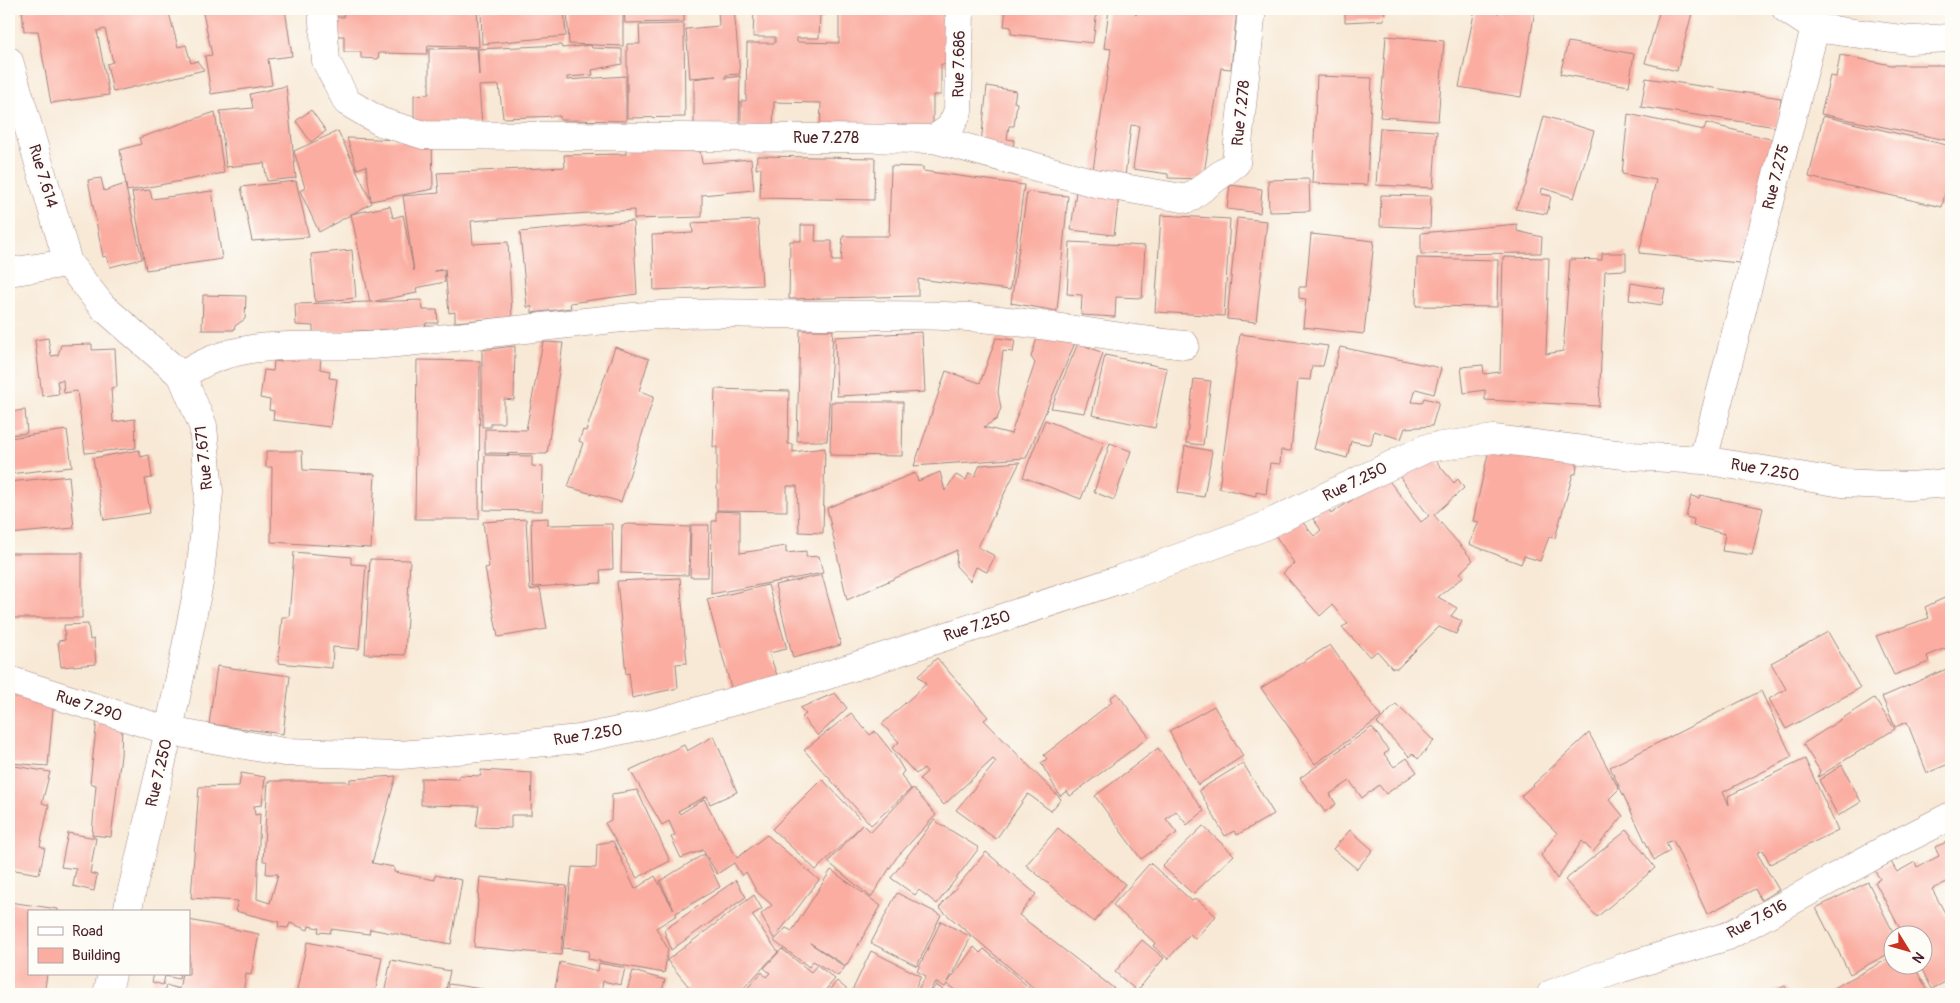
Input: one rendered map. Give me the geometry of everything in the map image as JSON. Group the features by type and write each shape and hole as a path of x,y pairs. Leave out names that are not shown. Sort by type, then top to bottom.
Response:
{"street":[{"name":"Rue 7.278","path":"322,9 326,61 347,102 381,122 424,134 934,139 1096,183 1188,199 1236,163 1252,9"},
{"name":"Rue 7.686","path":"934,139 950,128 958,111 960,9"},
{"path":"1786,9 1815,28 1909,40 1951,38"},
{"name":"Rue 7.275","path":"1704,460 1815,28"},
{"name":"Rue 7.614","path":"9,61 68,262"},
{"path":"9,272 68,262"},
{"name":"Rue 7.671","path":"68,262 102,306 182,376 203,426 209,492 200,583 169,731"},
{"path":"182,376 191,369 234,351 276,345 381,344 523,331 634,317 758,314 967,317 1042,324 1133,340 1185,345"},
{"name":"Rue 7.250","path":"126,910 169,731 284,752 402,755 580,739 651,724 822,677 1121,579 1260,528 1427,448 1494,439 1632,456 1704,460 1842,483 1951,486"},
{"name":"Rue 7.290","path":"9,680 169,731"},
{"name":"Rue 7.616","path":"1551,994 1622,968 1728,936 1886,849 1951,816"},
{"path":"107,994 112,976"}],"building":[{"path":"22,9 168,9 178,47 186,45 191,63 197,61 204,70 113,92 107,64 113,62 105,29 97,31 109,95 51,103 38,31 24,31"},
{"path":"202,9 285,9 292,56 268,59 272,85 211,94 205,56 212,55"},
{"path":"343,9 477,9 479,47 428,45 427,54 379,53 378,59 361,58 361,52 344,52 344,36 335,36 335,17 344,17"},
{"path":"481,9 564,9 566,36 482,44"},
{"path":"567,9 623,9 623,46 569,44"},
{"path":"624,9 684,9 684,22 625,23"},
{"path":"734,9 740,74 726,75 725,78 740,76 739,125 694,125 694,79 716,76 690,78 686,29 719,26 718,10"},
{"path":"754,9 826,9 826,15 820,15 819,38 797,38 797,42 839,43 839,9 951,9 950,65 941,64 941,95 933,95 933,130 820,128 821,103 774,102 773,127 741,127 741,101 746,101 747,43 775,43 775,37 753,37"},
{"path":"1006,9 1097,9 1093,43 1011,34 1011,27 1004,26"},
{"path":"1109,9 1134,10 1136,15 1137,9 1237,9 1231,69 1221,68 1203,179 1168,178 1168,174 1133,169 1139,126 1131,125 1125,177 1093,170 1111,49 1104,48"},
{"path":"1345,9 1385,9 1384,20 1345,22"},
{"path":"1475,9 1499,13 1500,9 1535,9 1521,97 1459,87"},
{"path":"1660,9 1693,9 1677,71 1645,63"},
{"path":"684,24 685,117 627,118 627,44 640,44 639,25"},
{"path":"1386,36 1444,41 1438,121 1380,117"},
{"path":"1568,42 1634,54 1629,86 1560,74"},
{"path":"561,45 562,48 591,45 592,48 622,49 622,64 592,70 593,75 567,77 567,80 626,76 626,121 560,120 560,116 503,118 499,85 479,86 482,125 414,125 414,95 429,94 429,49 477,48 479,75 478,49"},
{"path":"1840,55 1891,65 1951,65 1951,141 1821,114 1830,76 1836,77"},
{"path":"1317,76 1372,78 1367,185 1312,183"},
{"path":"1646,78 1781,98 1777,127 1641,107"},
{"path":"286,86 296,178 267,181 264,163 226,167 220,111 253,108 250,94"},
{"path":"987,86 1016,91 1014,102 1017,103 1014,126 1009,126 1007,139 1014,140 1013,152 981,144"},
{"path":"311,110 326,131 311,142 296,121"},
{"path":"215,112 224,173 127,191 120,150 141,144 139,138"},
{"path":"1628,114 1704,130 1706,123 1778,141 1767,185 1739,263 1639,253 1656,180 1622,174"},
{"path":"1544,116 1594,131 1574,198 1542,188 1541,194 1551,196 1547,214 1515,209 1526,185"},
{"path":"1823,116 1951,146 1951,165 1942,207 1809,177"},
{"path":"1380,128 1437,131 1433,188 1376,185"},
{"path":"338,131 372,203 319,232 300,191 305,188 294,151"},
{"path":"347,138 432,141 433,189 371,201 366,166 357,169"},
{"path":"626,148 700,151 702,163 751,159 754,190 702,195 702,217 634,219 634,210 471,221 473,244 508,242 512,317 455,322 455,312 449,313 445,269 434,271 444,270 445,282 416,288 417,293 371,302 422,300 423,310 437,310 438,323 426,323 425,328 313,333 313,326 296,325 295,304 370,302 351,214 390,206 393,218 403,215 414,271 403,196 439,193 437,173 565,167 564,155 626,154"},
{"path":"757,156 875,158 874,200 760,198 761,168 756,169"},
{"path":"891,166 923,167 923,171 1024,185 1010,290 918,279 918,296 789,299 790,241 801,241 801,225 816,225 815,241 832,241 832,261 841,261 843,236 889,236"},
{"path":"101,178 104,191 125,184 142,259 110,267 106,256 103,257 88,180"},
{"path":"1309,179 1310,211 1269,212 1268,180"},
{"path":"296,181 309,237 252,241 241,187"},
{"path":"1230,185 1262,189 1260,213 1227,209"},
{"path":"150,190 152,199 212,191 222,259 146,270 132,192"},
{"path":"1076,191 1119,196 1114,235 1071,230"},
{"path":"1027,192 1068,196 1057,311 1011,303"},
{"path":"1381,195 1431,196 1430,228 1380,226"},
{"path":"1161,215 1230,219 1224,316 1155,312"},
{"path":"1237,218 1267,221 1256,322 1227,319"},
{"path":"758,220 762,285 654,290 652,235 693,233 692,223"},
{"path":"633,221 637,294 570,303 571,308 532,313 532,307 527,307 520,232"},
{"path":"1517,224 1517,231 1542,237 1541,253 1421,254 1421,233"},
{"path":"1311,234 1374,241 1364,334 1303,327 1306,299 1299,298 1299,287 1306,287"},
{"path":"1070,242 1145,246 1142,298 1116,297 1115,317 1081,315 1082,295 1067,294"},
{"path":"352,250 356,298 315,302 311,254"},
{"path":"1602,253 1626,253 1626,270 1605,271 1599,406 1485,400 1485,390 1464,393 1461,367 1483,365 1484,374 1500,372 1503,257 1549,258 1546,354 1563,351 1570,259 1602,260"},
{"path":"1417,258 1498,260 1497,307 1416,306"},
{"path":"1631,283 1665,289 1662,305 1629,300"},
{"path":"203,295 246,296 245,319 235,326 234,330 202,330"},
{"path":"800,330 833,330 827,441 797,441"},
{"path":"922,332 925,392 837,396 835,337"},
{"path":"1240,334 1328,346 1323,366 1312,366 1310,380 1298,379 1291,451 1281,450 1280,464 1270,463 1266,494 1256,492 1256,496 1219,488"},
{"path":"48,338 51,356 58,355 61,345 92,344 92,350 115,349 117,387 111,388 113,422 135,419 136,448 85,453 77,391 64,393 63,380 57,381 59,394 42,396 35,340"},
{"path":"996,338 1015,340 1013,352 1003,351 998,392 1001,408 997,419 984,427 1011,434 1035,363 1031,357 1037,338 1075,343 1026,458 914,466 946,371 980,383"},
{"path":"543,342 563,343 547,454 485,453 485,429 526,430"},
{"path":"1078,343 1103,353 1084,413 1051,408"},
{"path":"515,346 514,400 504,399 504,423 491,423 491,427 482,427 482,350"},
{"path":"615,347 649,359 639,391 654,396 621,502 568,487 583,443 579,441 583,430 586,431"},
{"path":"1340,347 1441,368 1434,394 1416,389 1412,402 1422,403 1424,398 1439,402 1432,426 1405,428 1401,439 1374,431 1371,445 1351,441 1347,458 1314,449"},
{"path":"282,351 321,357 320,369 330,371 329,378 337,379 330,427 273,420 274,411 269,410 270,400 260,398 264,370 273,371 274,361 281,362"},
{"path":"1105,355 1167,368 1155,428 1092,415"},
{"path":"417,360 480,361 479,519 415,519"},
{"path":"1194,379 1211,381 1203,445 1186,443"},
{"path":"715,389 789,391 788,444 793,444 793,452 825,448 823,533 799,532 797,486 787,486 787,511 717,510 717,447 713,447"},
{"path":"831,402 903,402 902,456 830,455"},
{"path":"25,410 27,433 9,435 9,412"},
{"path":"1045,420 1104,443 1081,499 1023,477"},
{"path":"67,430 72,467 9,474 9,438"},
{"path":"1110,443 1131,451 1114,500 1094,492"},
{"path":"1490,445 1578,454 1576,474 1573,474 1555,538 1549,537 1540,561 1524,556 1521,564 1469,544 1479,522 1473,521"},
{"path":"1185,446 1212,451 1204,497 1178,493"},
{"path":"139,450 141,457 149,455 152,478 145,479 150,513 104,520 93,458"},
{"path":"266,451 302,451 303,470 375,474 371,548 271,542 272,467 266,467"},
{"path":"485,455 532,456 532,466 543,467 542,511 484,510"},
{"path":"1431,455 1454,483 1458,479 1464,488 1434,515 1473,560 1460,573 1463,577 1438,597 1457,608 1451,616 1462,621 1456,634 1439,627 1398,668 1392,668 1377,651 1370,657 1342,627 1348,624 1332,605 1320,616 1283,573 1294,563 1275,535 1300,519 1314,536 1321,530 1313,519 1317,516 1315,512 1328,508 1331,514 1386,477 1421,522 1429,516 1399,476"},
{"path":"1020,462 978,547 995,556 987,572 976,567 970,581 956,566 957,550 847,600 827,508 915,473 918,481 940,472 945,491 956,475 966,480 969,473 975,476 980,465"},
{"path":"69,476 74,528 9,534 9,482"},
{"path":"1700,495 1763,508 1752,555 1722,551 1725,534 1693,526 1694,519 1686,517 1691,496 1699,498"},
{"path":"716,511 740,512 740,553 786,546 786,553 806,551 806,557 819,556 823,573 711,594 712,521 716,521"},
{"path":"548,518 548,525 612,524 613,569 600,570 601,583 533,587 531,519"},
{"path":"526,519 530,590 540,588 547,629 498,637 485,568 489,567 483,522"},
{"path":"622,525 690,527 688,575 621,573"},
{"path":"691,525 709,525 708,577 690,577"},
{"path":"294,552 351,557 351,564 366,565 359,649 333,647 332,668 278,663 282,617 289,617"},
{"path":"9,553 82,553 82,618 9,618"},
{"path":"370,559 410,560 405,655 365,654"},
{"path":"822,575 841,645 793,658 775,585"},
{"path":"680,578 687,663 676,664 678,688 632,698 629,673 626,674 617,581"},
{"path":"768,585 787,649 769,653 777,675 732,691 707,599"},
{"path":"1951,595 1951,652 1947,654 1946,648 1927,656 1929,662 1894,675 1876,636 1929,618 1925,607"},
{"path":"88,624 90,640 94,639 96,664 61,667 58,641 65,640 64,625"},
{"path":"1828,632 1860,688 1786,729 1769,699 1786,689 1771,663"},
{"path":"1330,645 1381,717 1315,764 1261,688"},
{"path":"937,658 988,717 984,720 1061,799 1051,811 1028,794 996,839 956,810 996,762 993,759 944,805 919,779 927,772 924,768 916,774 892,748 899,742 882,724 926,684 918,676"},
{"path":"217,666 290,676 283,734 209,724"},
{"path":"1951,667 1951,763 1927,773 1907,722 1895,727 1882,697"},
{"path":"1761,691 1792,757 1723,792 1729,805 1728,796 1805,759 1838,830 1770,864 1763,850 1757,853 1779,890 1761,900 1755,889 1707,914 1673,840 1666,843 1670,851 1654,860 1610,767"},
{"path":"9,693 54,697 48,766 9,763"},
{"path":"835,693 847,708 818,736 802,717 806,714 800,708"},
{"path":"1117,693 1149,737 1070,796 1067,791 1060,796 1041,763 1047,759 1044,755 1112,702 1110,698"},
{"path":"1874,698 1895,729 1818,777 1820,771 1803,744"},
{"path":"1396,704 1434,741 1418,759 1412,753 1410,757 1377,723"},
{"path":"1214,706 1243,756 1198,785 1169,731"},
{"path":"851,713 870,735 875,731 895,756 904,771 901,775 911,789 871,825 804,750"},
{"path":"97,720 122,723 121,755 111,837 92,835 96,785 90,783"},
{"path":"1372,727 1389,751 1384,754 1394,767 1407,758 1417,772 1386,794 1379,785 1362,798 1350,781 1330,794 1336,804 1325,812 1300,778"},
{"path":"1589,733 1619,789 1609,799 1623,816 1593,852 1582,841 1557,879 1541,855 1557,833 1521,796"},
{"path":"714,736 737,792 710,804 707,796 678,811 680,814 704,799 737,858 767,835 819,880 774,939 761,914 772,905 757,892 746,872 742,876 734,863 717,874 703,850 681,858 671,837 675,835 669,821 662,825 630,770 684,745 687,751"},
{"path":"1158,748 1204,811 1187,825 1176,811 1166,819 1177,833 1141,859 1095,796"},
{"path":"1243,763 1274,814 1237,835 1234,831 1225,836 1199,790"},
{"path":"9,765 50,772 42,803 49,805 40,846 45,848 39,874 9,869"},
{"path":"1842,765 1861,802 1838,816 1819,780"},
{"path":"481,770 532,773 531,815 511,815 511,828 476,827 479,806 421,805 421,778 459,779 459,775 481,776"},
{"path":"241,773 265,777 262,805 254,806 255,815 260,814 257,899 270,903 278,874 266,874 267,861 263,861 268,781 346,781 350,784 350,779 396,776 372,863 394,867 394,872 435,880 435,875 462,880 451,944 370,929 369,934 331,929 330,933 318,932 319,928 309,926 308,930 290,923 288,928 278,927 279,922 235,911 238,901 191,898 199,787 239,786"},
{"path":"822,779 864,823 816,870 772,829"},
{"path":"913,788 936,815 897,857 871,897 828,862 863,824 871,832"},
{"path":"637,790 670,861 637,878 605,823 611,820 612,794"},
{"path":"934,820 979,848 937,904 919,890 915,895 891,878"},
{"path":"1203,826 1234,855 1193,894 1162,866"},
{"path":"1058,828 1125,884 1094,922 1026,865"},
{"path":"1350,830 1373,850 1357,869 1333,849"},
{"path":"1627,830 1655,868 1597,917 1565,880"},
{"path":"68,833 96,838 90,873 97,875 94,891 73,886 76,869 61,867"},
{"path":"1951,840 1951,880 1932,889 1951,924 1951,979 1932,989 1925,976 1932,976 1932,926 1899,926 1875,882 1880,879 1875,871 1891,862 1897,872 1915,862 1917,867 1939,856 1935,847"},
{"path":"613,841 635,889 655,876 674,910 660,881 704,854 720,887 676,913 677,915 656,928 668,949 664,973 588,959 589,951 563,948 572,867 596,868 597,844"},
{"path":"986,852 1036,894 1019,915 1116,990 1113,993 1119,992 1122,994 1041,994 939,908"},
{"path":"1150,863 1192,901 1196,898 1216,916 1195,939 1190,934 1168,959 1153,946 1155,943 1113,905"},
{"path":"831,870 881,906 846,966 810,943 845,967 838,976 813,961 809,967 774,941 786,928 792,931"},
{"path":"480,877 567,886 561,955 474,947"},
{"path":"736,880 746,897 671,950 664,930"},
{"path":"1868,882 1890,926 1882,926 1882,957 1850,974 1816,908"},
{"path":"897,893 941,915 917,966 871,943"},
{"path":"754,895 762,909 752,915 778,952 738,994 683,994 689,987 667,960"},
{"path":"9,902 58,909 28,910 28,976 47,976 44,994 9,992"},
{"path":"190,920 259,934 251,975 246,974 243,994 164,994 166,985 179,989 182,976 190,976"},
{"path":"941,921 971,937 945,987 935,982 928,994 915,994 926,976 917,971"},
{"path":"1142,940 1164,958 1137,991 1115,972"},
{"path":"307,942 382,957 375,994 296,994"},
{"path":"974,947 980,953 984,949 1031,989 1027,994 960,994 947,984"},
{"path":"782,949 811,972 817,965 835,979 822,994 742,994 762,972 766,977 770,973 764,968"},
{"path":"871,951 921,976 913,994 826,994 837,981 851,993"},
{"path":"391,960 450,971 445,994 384,994"},
{"path":"560,962 598,971 599,963 625,968 621,985 603,981 601,994 554,994"},
{"path":"1882,962 1882,976 1920,976 1929,993 1822,994"},
{"path":"633,971 665,980 661,994 626,994"},
{"path":"154,976 165,976 163,985 152,982"},
{"path":"165,976 180,976 179,979"},
{"path":"449,984 508,993 508,994 447,994"},
{"path":"936,985 949,994 929,994"},
{"path":"1785,986 1789,994 1768,994"},
{"path":"1951,987 1951,994 1937,994"}]}
